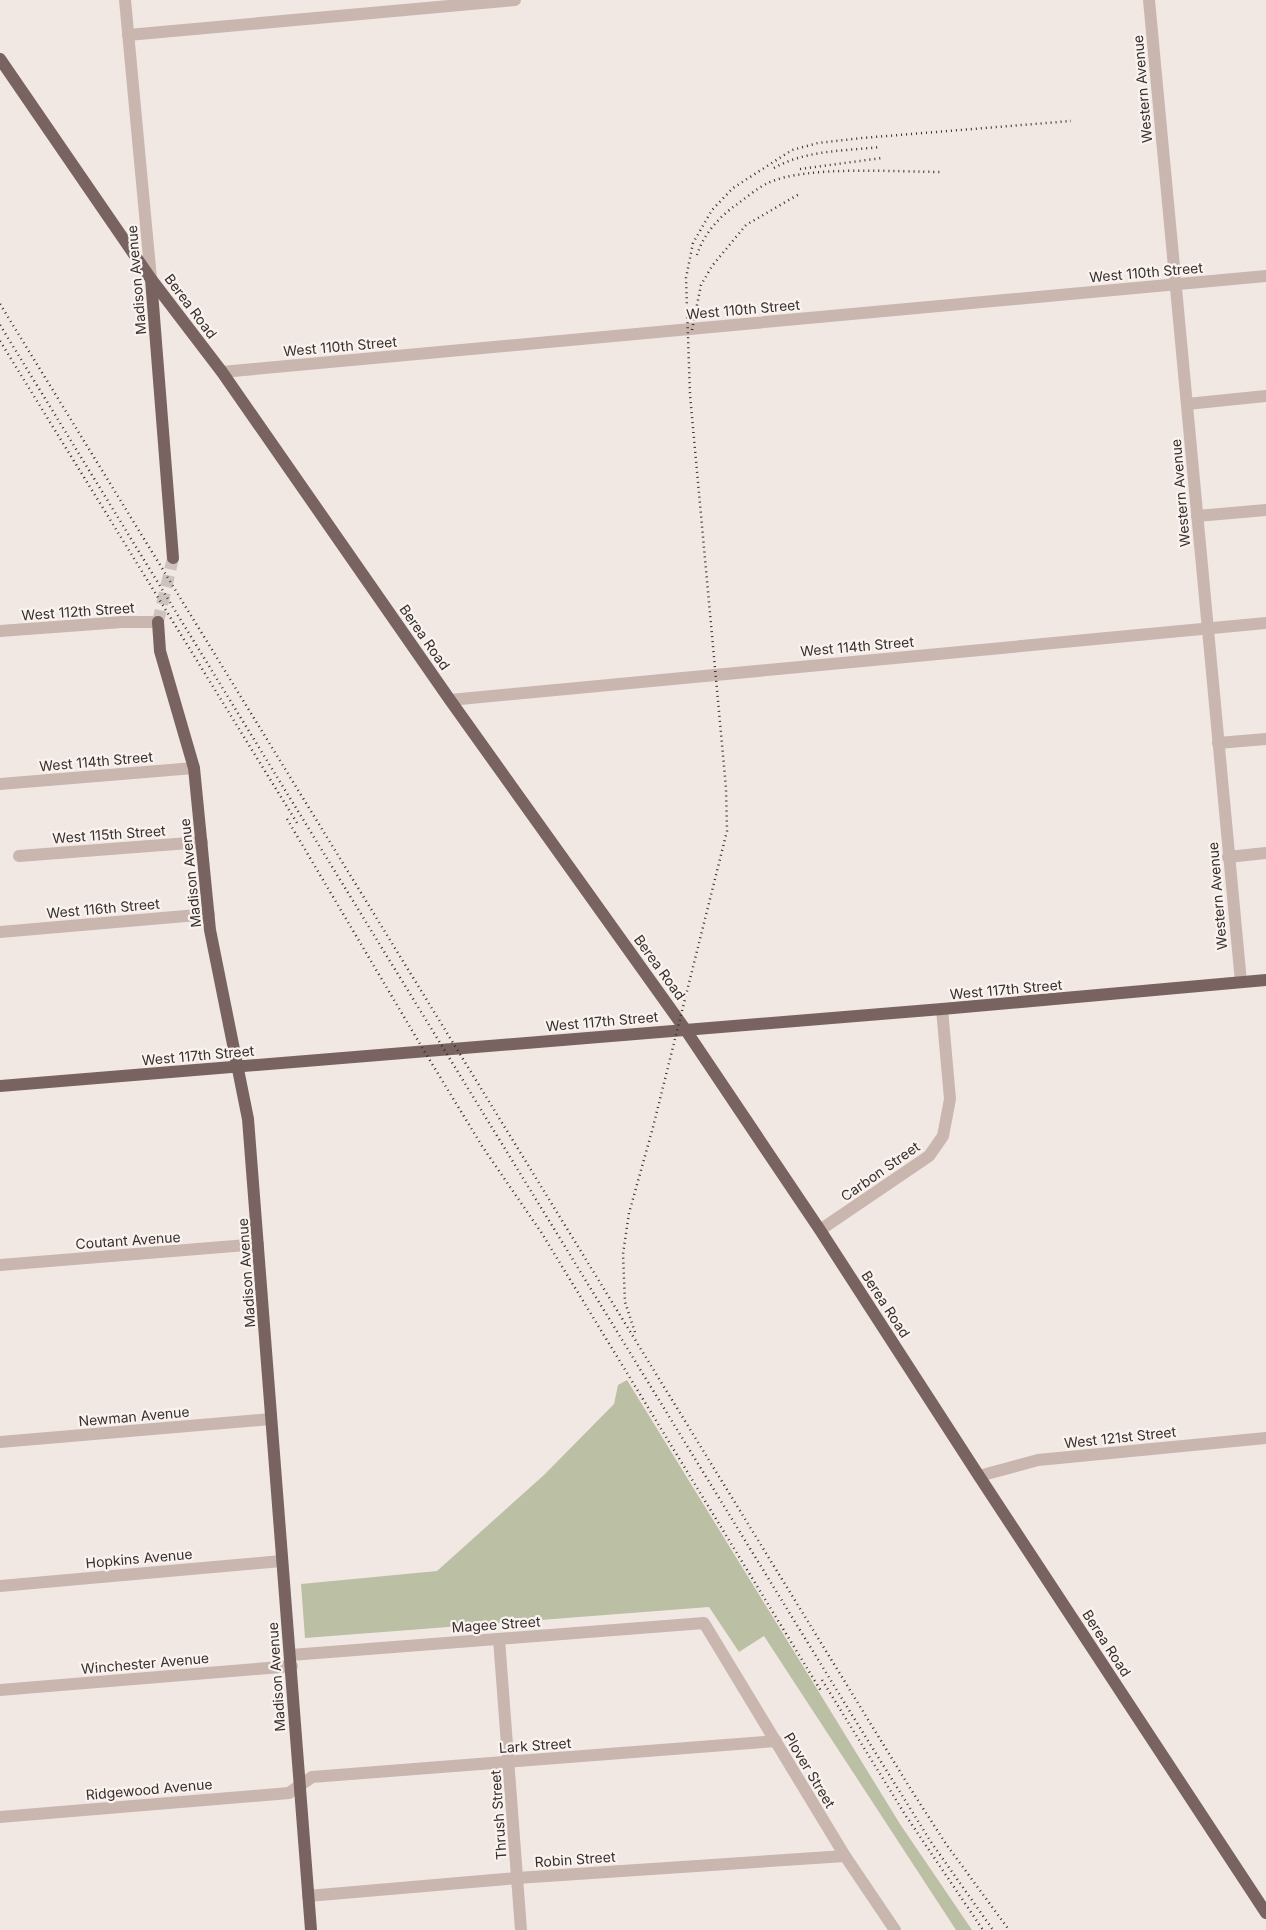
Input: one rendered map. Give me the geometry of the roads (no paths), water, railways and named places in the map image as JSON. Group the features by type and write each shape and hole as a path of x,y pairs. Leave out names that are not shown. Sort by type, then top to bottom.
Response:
{"main road":[{"name":"Berea Road","path":"0,59 151,279 222,372 450,700 685,1029 820,1230 1266,1913"},
{"name":"Madison Avenue","path":"151,279 173,558"},
{"name":"Madison Avenue","path":"158,622 160,651 194,768 213,946 248,1120 311,1930"},
{"name":"West 117th Street","path":"0,1086 942,1009 1266,980"}],"street":[{"name":"Madison Avenue","path":"125,0 151,279"},
{"path":"128,35 515,0"},
{"name":"Western Avenue","path":"1148,0 1241,982"},
{"name":"West 110th Street","path":"222,372 1266,276"},
{"path":"1187,404 1266,396"},
{"path":"1197,516 1266,510"},
{"name":"West 112th Street","path":"0,631 122,622 158,622"},
{"name":"West 114th Street","path":"450,700 1266,623"},
{"path":"1218,743 1266,738"},
{"name":"West 114th Street","path":"0,784 194,768"},
{"name":"West 115th Street","path":"19,856 202,842"},
{"path":"1228,856 1266,853"},
{"name":"West 116th Street","path":"0,932 209,914"},
{"name":"Carbon Street","path":"820,1230 929,1156 943,1136 950,1099 942,1009"},
{"name":"Coutant Avenue","path":"0,1265 258,1244"},
{"name":"Newman Avenue","path":"0,1442 271,1419"},
{"name":"West 121st Street","path":"979,1476 1038,1460 1266,1438"},
{"name":"Hopkins Avenue","path":"0,1586 281,1560"},
{"name":"Magee Street","path":"291,1661 499,1639 704,1623"},
{"name":"Plover Street","path":"704,1623 845,1856 895,1930"},
{"name":"Thrush Street","path":"499,1639 510,1762 521,1930"},
{"name":"Winchester Avenue","path":"0,1690 291,1661"},
{"name":"Lark Street","path":"299,1786 312,1777 776,1741"},
{"name":"Ridgewood Avenue","path":"0,1817 289,1793 299,1786"},
{"name":"Robin Street","path":"308,1896 517,1878 845,1856"}],"tunnel":[{"path":"158,622 173,558"}],"railway":[{"path":"635,1332 625,1302 623,1254 629,1213 652,1131 727,831 726,788 690,395 686,278 693,243 712,210 733,188 792,150 818,143 862,138 1071,121"},
{"path":"774,168 812,154 880,147"},
{"path":"800,169 882,158"},
{"path":"697,255 707,234 724,215 768,183 785,177 853,171 942,172"},
{"path":"692,330 701,285 712,266 746,225 801,193"},
{"path":"0,304 910,1788 946,1844 1009,1930"},
{"path":"0,325 849,1710 931,1842 993,1930"},
{"path":"0,341 297,823"},
{"path":"287,819 482,1146 541,1232 821,1691"},
{"path":"822,1680 906,1816 983,1930"}]}
